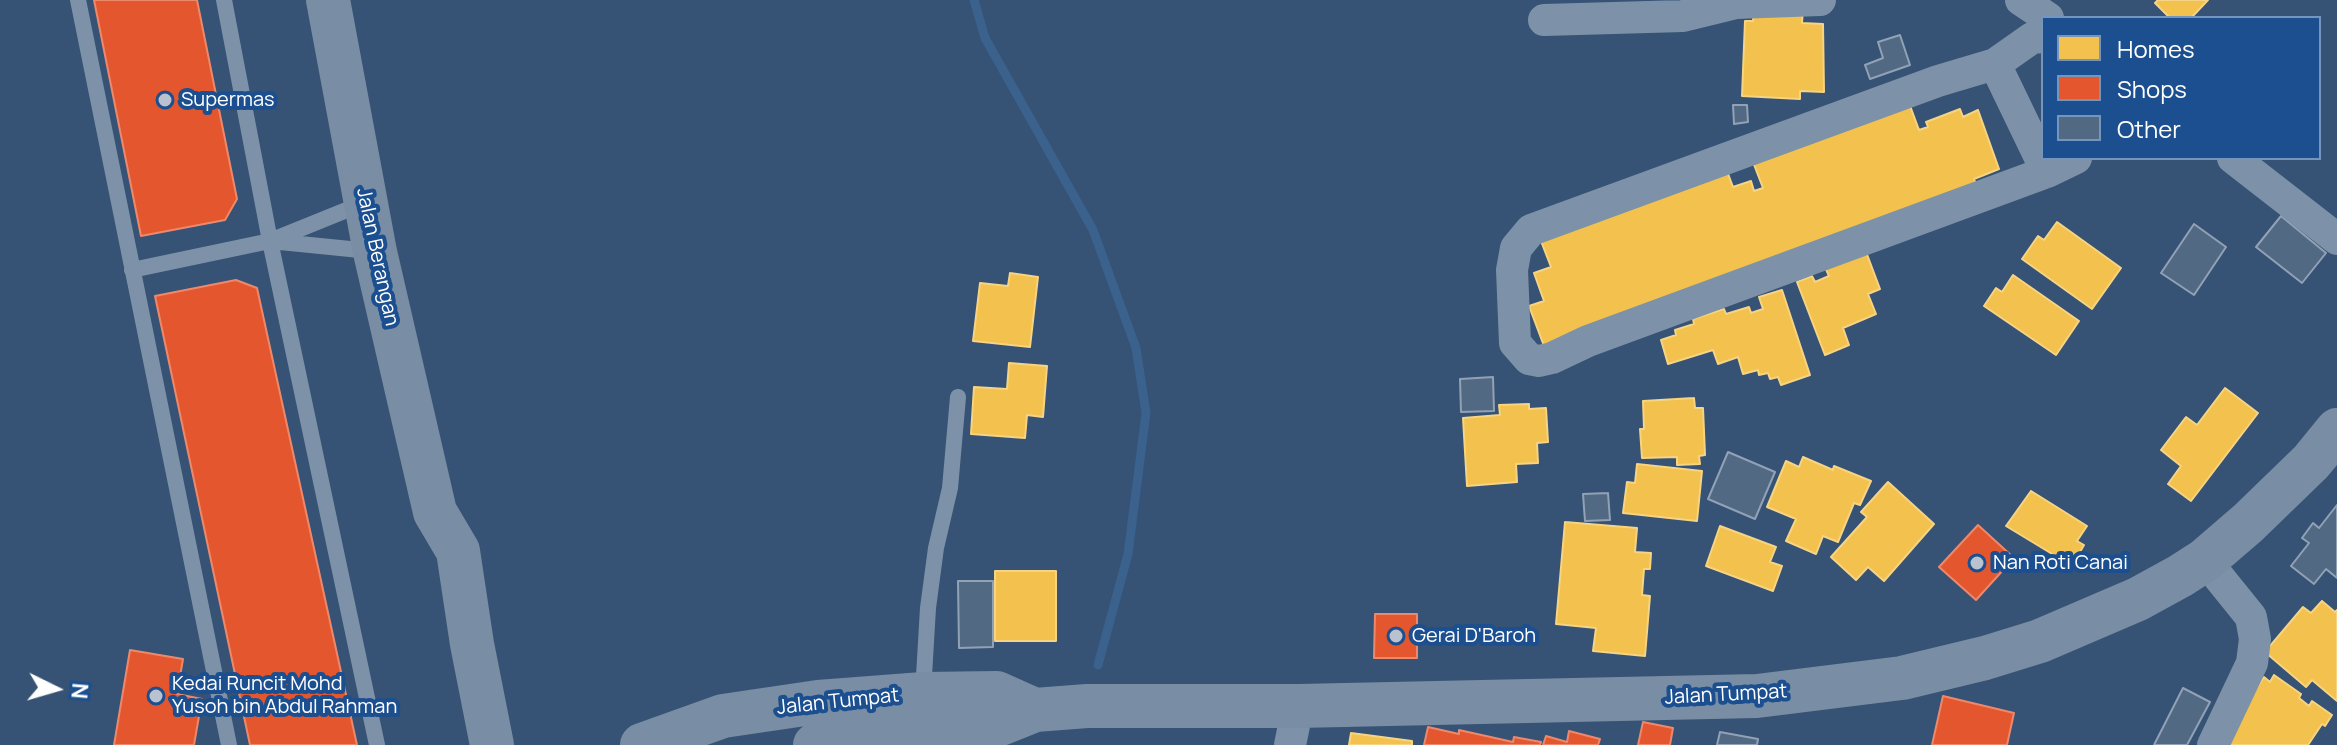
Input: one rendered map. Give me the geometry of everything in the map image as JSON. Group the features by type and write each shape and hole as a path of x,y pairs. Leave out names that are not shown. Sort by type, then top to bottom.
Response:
{"main road":[{"name":"Jalan Berangan","path":"328,0 375,252 435,512 458,551 472,644 480,735"},
{"name":"Jalan Tumpat","path":"815,745 1000,724 1035,710 1087,706 1294,726 1757,696 1902,678 1985,658 2066,631 2138,599 2205,560 2275,498 2337,430"},
{"name":"Jalan Tumpat","path":"642,745 723,716 818,702 923,694 997,693 1035,710"},
{"path":"480,735 520,745"}],"street":[{"path":"1544,20 1683,16 1736,3 1820,0"},
{"path":"2021,0 2045,16"},
{"path":"2041,37 2032,38 1995,64 1938,81 1531,230 1516,248 1512,270 1515,343 1529,359 1539,361 1552,358 1588,341 2047,172 2072,160"},
{"path":"1995,64 2041,160"},
{"path":"2041,160 2047,172"},
{"path":"2236,160 2337,239"},
{"path":"2205,560 2251,617 2255,639 2252,663 2213,745"}],"lane":[{"path":"78,0 229,745"},
{"path":"224,0 270,241 377,745"},
{"path":"132,270 270,241 365,202"},
{"path":"270,241 375,252"},
{"path":"923,694 928,608 936,548 950,488 958,397"}],"building: Homes":[{"path":"2158,0 2208,0 2193,16 2168,16 2155,3"},
{"path":"1754,6 1803,9 1802,23 1823,24 1824,92 1800,91 1800,99 1742,96 1745,21 1753,21"},
{"path":"1909,103 1919,130 1928,127 1926,122 1960,109 1963,117 1978,110 1999,169 1974,179 1976,184 1544,346 1529,306 1544,301 1534,273 1551,267 1541,241 1727,171 1733,187 1751,181 1754,191 1763,188 1753,162"},
{"path":"2057,222 2121,268 2092,309 2022,259 2038,236 2044,240"},
{"path":"1865,249 1880,289 1868,294 1876,314 1843,328 1849,345 1825,355 1797,282 1812,276 1815,282 1829,276 1824,265"},
{"path":"1010,273 1038,277 1030,347 973,341 980,283 1008,286"},
{"path":"2013,275 2079,321 2056,355 1984,306 1996,288 2002,292"},
{"path":"1782,290 1810,375 1781,385 1778,377 1770,379 1768,373 1759,375 1758,370 1743,374 1738,357 1718,364 1713,350 1668,364 1661,340 1676,335 1675,330 1694,324 1693,319 1724,309 1726,314 1749,307 1751,313 1763,309 1759,297"},
{"path":"1009,363 1047,366 1043,417 1027,415 1025,438 971,434 974,387 1007,389"},
{"path":"2225,388 2258,413 2191,501 2168,484 2181,466 2161,450 2186,417 2197,425"},
{"path":"1694,398 1695,408 1703,408 1705,455 1699,456 1700,464 1677,465 1677,457 1642,458 1640,429 1644,429 1643,401"},
{"path":"1529,404 1529,409 1546,408 1548,442 1537,443 1538,463 1516,464 1517,482 1467,486 1463,418 1500,415 1499,405"},
{"path":"1803,457 1871,481 1860,505 1854,503 1838,542 1823,536 1816,554 1786,541 1796,519 1767,507 1786,461 1799,467"},
{"path":"1637,464 1702,471 1697,521 1623,513 1627,482 1635,483"},
{"path":"1888,482 1934,524 1884,581 1868,567 1856,580 1831,557 1867,517 1861,512"},
{"path":"2031,491 2087,526 2077,541 2084,545 2072,566 2006,526"},
{"path":"1565,522 1637,528 1635,552 1651,553 1650,569 1644,569 1642,595 1650,596 1645,656 1593,651 1596,628 1556,624"},
{"path":"1720,526 1776,547 1770,562 1782,566 1773,591 1706,566"},
{"path":"995,571 1056,571 1056,641 995,641"},
{"path":"2322,601 2335,612 2337,610 2337,701 2312,680 2306,687 2265,652 2303,607 2311,613"},
{"path":"2274,675 2301,694 2299,698 2309,706 2312,701 2332,715 2325,726 2322,724 2308,745 2227,745 2234,721 2264,677 2270,682"},
{"path":"1351,733 1412,741 1412,745 1349,745"}],"building: Shops":[{"name":"Supermas","path":"94,0 197,0 237,199 225,220 141,236"},
{"path":"236,280 257,288 357,745 250,745 155,296"},
{"name":"Nan Roti Canai","path":"1978,525 2014,558 1976,600 1939,567"},
{"name":"Gerai D'Baroh","path":"1375,614 1417,614 1417,658 1374,658"},
{"name":"Kedai Runcit Mohd Yusoh bin Abdul Rahman","path":"130,650 183,659 177,694 202,699 194,745 114,745"},
{"path":"1943,696 2014,713 2007,745 1932,745"},
{"path":"1643,722 1673,728 1670,745 1638,745"},
{"path":"1428,727 1459,734 1459,730 1513,742 1514,737 1541,742 1540,745 1424,745"},
{"path":"1569,731 1600,739 1598,745 1543,745 1546,736 1567,742"}],"building: Other":[{"path":"1900,35 1910,65 1870,79 1865,65 1883,58 1878,42"},
{"path":"1733,105 1747,105 1748,122 1734,124"},
{"path":"2281,216 2326,253 2302,283 2256,247"},
{"path":"2194,224 2226,247 2194,295 2161,273"},
{"path":"1493,377 1494,411 1461,412 1460,379"},
{"path":"1728,452 1775,472 1755,519 1708,499"},
{"path":"1608,493 1610,520 1585,521 1583,494"},
{"path":"2337,505 2337,578 2326,569 2314,584 2291,566 2309,543 2302,538 2313,523 2319,528"},
{"path":"958,581 993,581 993,647 959,648"},
{"path":"2183,688 2210,702 2187,745 2154,745"},
{"path":"1720,732 1758,739 1757,745 1717,745"}],"waterway":[{"path":"974,0 985,38 1093,230 1136,348 1146,413 1128,554 1098,665"}],"place":[{"name":"Supermas","path":"165,100"},
{"name":"Nan Roti Canai","path":"1977,563"},
{"name":"Gerai D'Baroh","path":"1396,636"},
{"name":"Kedai Runcit Mohd Yusoh bin Abdul Rahman","path":"156,696"}]}
